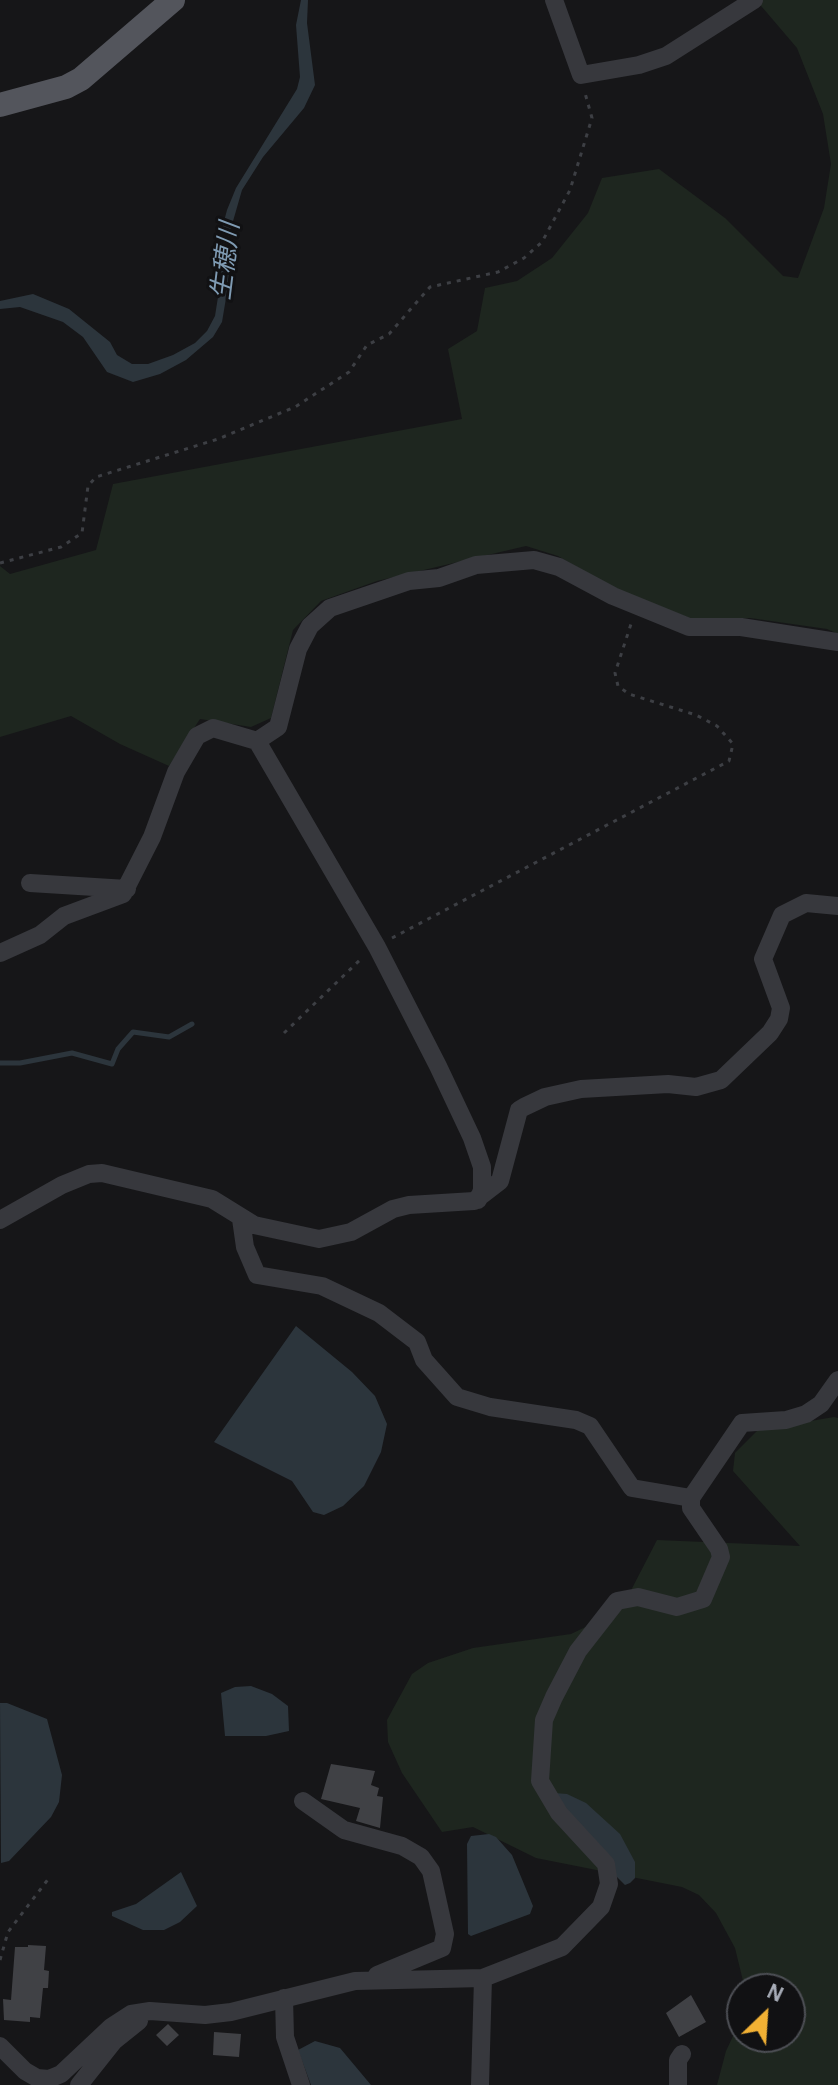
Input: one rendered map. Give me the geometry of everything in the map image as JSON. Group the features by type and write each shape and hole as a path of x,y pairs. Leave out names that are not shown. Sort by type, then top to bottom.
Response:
{"main road":[{"path":"0,105 66,87 81,79 173,0"}],"street":[{"path":"554,0 581,75 639,65 666,56 754,0"},
{"path":"257,741 278,727 298,649 310,626 330,608 385,588 409,581 439,578 476,565 534,560 559,567 637,607 689,627 741,627 838,642"},
{"path":"0,953 40,935 64,916 118,898 127,889 152,837 176,772 197,736 213,728 257,741 377,947 472,1138 483,1180 478,1200"},
{"path":"30,883 127,889"},
{"path":"0,1220 62,1185 89,1174 102,1173 212,1199 225,1205 241,1219 319,1239 351,1232 393,1209 409,1205 478,1200 500,1181 519,1110 524,1107 545,1097 581,1089 668,1084 696,1087 721,1080 770,1033 779,1019 781,1008 763,959 782,915 806,903 838,906"},
{"path":"241,1219 245,1247 257,1275 322,1286 379,1313 417,1342 424,1360 457,1397 590,1426 602,1439 622,1477 632,1488 691,1498"},
{"path":"367,1980 483,1978 562,1947 604,1901 609,1884 606,1864 559,1813 540,1781 544,1720 578,1651 617,1601 638,1597 677,1607 698,1602 707,1594 720,1563 719,1549 691,1508 691,1498 742,1423 786,1420 806,1414 821,1404 838,1380"},
{"path":"0,2046 25,2071 37,2078 49,2079 61,2074 131,2014 219,2014 367,1980 442,1948 445,1934 431,1871 421,1857 402,1846 344,1830 303,1801"},
{"path":"480,2085 483,1978"},
{"path":"284,1998 285,2037 301,2085"},
{"path":"79,2085 123,2034 141,2020 164,2012"},
{"path":"678,2085 678,2060 682,2054"}],"path":[{"path":"0,563 61,547 82,533 88,486 96,477 218,439 295,407 349,372 367,345 389,334 430,287 498,272 524,258 542,242 563,207 584,146 592,118 581,75"},
{"path":"284,1033 377,947 729,761 733,744 717,726 696,715 629,694 616,682 617,662 637,607"},
{"path":"0,1960 8,1932 49,1878"}],"shaded area":[{"path":"756,0 838,0 838,634 827,629 750,618 697,621 617,590 558,556 526,546 377,581 321,601 293,630 271,718 251,727 200,719 169,766 120,744 71,716 0,737 0,566 10,574 96,550 113,484 462,419 448,349 477,331 485,288 517,281 552,258 588,213 602,178 659,169 725,218 783,276 798,278 824,208 831,164 823,114 797,48"},
{"path":"838,1418 838,2085 717,2085 726,2051 806,2053 806,1973 741,1973 735,1948 716,1913 699,1895 682,1887 536,1858 473,1827 442,1832 402,1773 388,1742 387,1720 412,1674 428,1663 473,1648 571,1634 608,1616 626,1600 657,1540 800,1546 733,1471 735,1453 758,1430"}],"water":[{"name":"生穂川","path":"301,0 308,0 307,23 315,85 304,108 263,157 242,190 229,235 229,280 222,322 213,337 186,360 160,374 133,382 107,372 83,337 63,322 20,307 0,309 0,301 33,294 69,309 110,342 117,355 132,364 148,364 173,355 195,343 207,331 215,316 221,278 221,233 227,210 236,188 297,89 300,77 296,25"},
{"path":"296,1326 352,1372 375,1396 387,1424 381,1452 364,1486 343,1506 324,1515 313,1512 292,1481 214,1442"},
{"path":"251,1686 272,1694 288,1706 289,1731 266,1736 225,1736 221,1693 235,1687"},
{"path":"0,1703 47,1719 62,1775 59,1802 51,1817 9,1861 1,1863"},
{"path":"554,1793 567,1794 586,1803 620,1834 635,1862 635,1878 630,1883 625,1885 616,1876"},
{"path":"489,1834 496,1837 512,1855 533,1906 530,1914 471,1936 468,1934 467,1844 471,1836"},
{"path":"181,1872 197,1906 180,1922 164,1930 143,1930 112,1916 112,1912 136,1904"},
{"path":"315,2041 340,2048 371,2085 311,2085 298,2050"}],"building":[{"path":"331,1764 375,1771 371,1785 379,1788 377,1796 383,1797 380,1828 356,1821 360,1808 321,1799"},
{"path":"46,1946 44,1970 49,1971 48,1988 43,1988 40,2018 30,2017 30,2022 4,2020 3,1999 11,2000 15,1947"},
{"path":"691,1995 706,2022 679,2037 666,2013"},
{"path":"168,2024 179,2035 167,2046 156,2035"},
{"path":"214,2032 241,2034 239,2057 213,2055"}],"waterway":[{"path":"0,1063 20,1063 72,1053 112,1064 118,1049 133,1032 169,1037 192,1024"}]}
